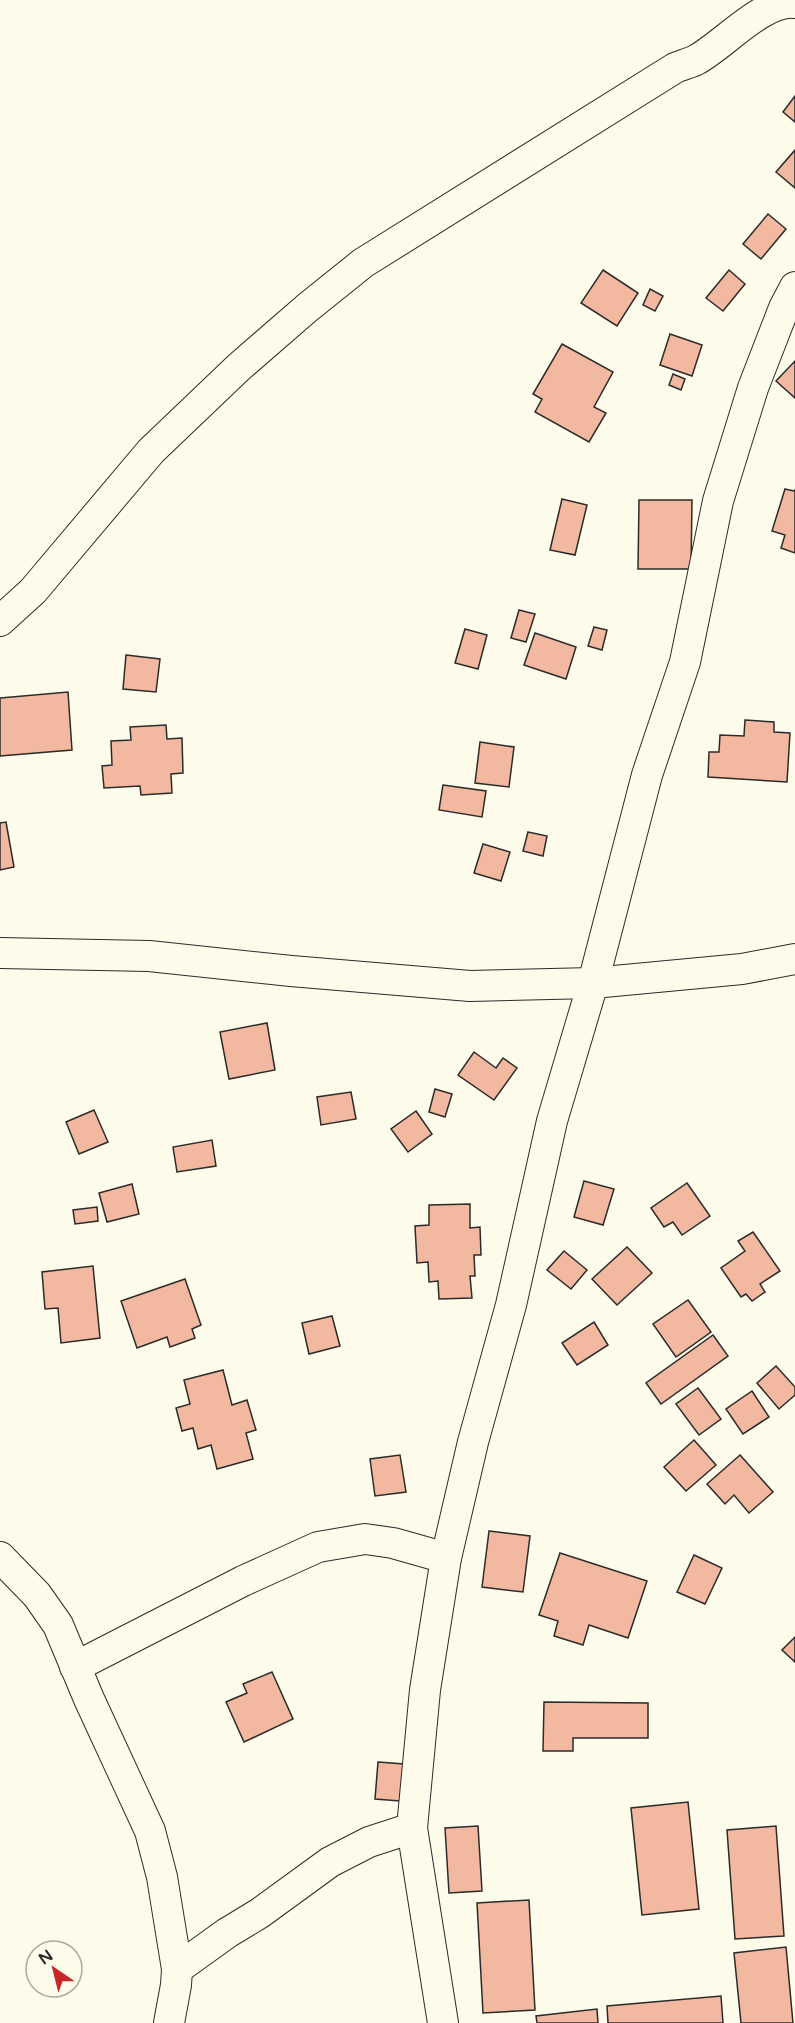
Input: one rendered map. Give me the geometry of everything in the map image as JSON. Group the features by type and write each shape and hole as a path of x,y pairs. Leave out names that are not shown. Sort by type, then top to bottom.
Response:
{"street":[{"path":"0,621 33,591 151,451 238,367 363,263 675,68 697,60 765,9 786,1 795,3"},
{"path":"443,2023 412,1828 425,1690 446,1558 473,1442 511,1305 552,1121 593,983 647,775 685,662 718,501 753,388 795,286"},
{"path":"0,953 149,956 470,986 593,983 742,969 795,959"},
{"path":"75,1667 243,1581 318,1547 365,1539 393,1543 446,1558"},
{"path":"0,1557 37,1595 58,1625 150,1831 162,1877 177,1969 169,2023"},
{"path":"177,1969 330,1862 369,1842 412,1828"}],"building":[{"path":"795,96 795,122 783,112"},
{"path":"795,150 795,188 776,172"},
{"path":"768,214 786,229 761,259 743,244"},
{"path":"603,270 638,293 617,326 581,303"},
{"path":"729,270 745,284 723,311 706,298"},
{"path":"650,289 663,296 655,311 643,305"},
{"path":"670,334 702,345 692,376 660,365"},
{"path":"562,344 613,372 594,407 606,413 589,442 535,412 542,399 533,394"},
{"path":"795,361 795,398 776,381"},
{"path":"673,374 685,379 681,390 669,385"},
{"path":"785,489 795,490 795,553 781,548 785,535 772,531"},
{"path":"562,499 587,505 575,555 550,550"},
{"path":"639,500 692,500 691,569 638,569"},
{"path":"519,610 535,614 526,642 511,638"},
{"path":"594,627 607,630 602,650 588,646"},
{"path":"465,629 487,635 478,669 455,663"},
{"path":"535,633 576,647 566,679 524,665"},
{"path":"126,655 160,659 156,692 123,689"},
{"path":"68,692 72,750 0,756 0,698"},
{"path":"745,720 774,722 774,732 790,733 787,782 708,777 709,752 719,752 720,735 744,736"},
{"path":"166,725 167,739 182,738 183,773 171,774 172,793 141,795 140,786 104,788 102,766 112,765 111,741 131,740 130,727"},
{"path":"480,742 514,747 509,787 475,783"},
{"path":"443,785 486,791 482,817 439,810"},
{"path":"6,822 14,867 0,870 0,823"},
{"path":"528,832 547,836 543,856 523,851"},
{"path":"483,844 510,852 501,881 474,873"},
{"path":"267,1023 275,1070 229,1079 220,1032"},
{"path":"474,1052 496,1068 503,1058 517,1068 494,1100 458,1075"},
{"path":"435,1089 452,1094 445,1117 429,1112"},
{"path":"351,1092 356,1119 321,1125 317,1097"},
{"path":"94,1110 108,1142 79,1154 66,1122"},
{"path":"416,1111 432,1134 408,1152 391,1129"},
{"path":"212,1140 216,1166 177,1172 173,1147"},
{"path":"584,1181 614,1189 603,1225 574,1217"},
{"path":"687,1183 710,1216 682,1235 673,1222 664,1227 651,1208"},
{"path":"132,1184 139,1214 107,1222 99,1193"},
{"path":"470,1204 470,1228 480,1227 481,1255 474,1255 475,1276 470,1276 472,1298 439,1299 438,1281 429,1282 428,1262 417,1263 415,1226 429,1225 429,1205"},
{"path":"97,1207 98,1221 75,1224 73,1210"},
{"path":"753,1232 780,1271 760,1284 765,1292 752,1301 746,1294 741,1297 721,1268 745,1251 738,1241"},
{"path":"627,1247 652,1273 617,1305 592,1279"},
{"path":"564,1251 587,1270 571,1289 547,1270"},
{"path":"93,1266 100,1338 61,1343 58,1308 45,1309 42,1272"},
{"path":"185,1279 201,1325 192,1329 195,1338 170,1347 167,1337 137,1348 121,1301"},
{"path":"688,1300 711,1332 676,1357 653,1324"},
{"path":"332,1316 340,1346 309,1354 302,1323"},
{"path":"594,1322 608,1345 577,1365 562,1343"},
{"path":"713,1335 728,1356 661,1404 646,1383"},
{"path":"776,1366 795,1387 795,1395 779,1409 757,1383"},
{"path":"223,1370 232,1405 247,1400 256,1430 246,1433 253,1459 217,1469 211,1445 198,1449 193,1428 182,1431 176,1408 190,1404 184,1380"},
{"path":"698,1388 721,1419 699,1435 676,1404"},
{"path":"752,1391 769,1417 743,1434 726,1409"},
{"path":"694,1440 716,1465 686,1491 664,1467"},
{"path":"400,1455 406,1492 375,1496 370,1459"},
{"path":"740,1455 773,1492 749,1513 734,1495 725,1504 707,1484"},
{"path":"489,1531 530,1536 523,1592 482,1587"},
{"path":"560,1553 647,1581 628,1638 589,1625 583,1645 554,1636 558,1621 539,1615"},
{"path":"694,1555 722,1568 705,1604 677,1592"},
{"path":"795,1637 795,1662 782,1650"},
{"path":"272,1672 293,1719 244,1742 226,1702 247,1693 243,1684"},
{"path":"544,1702 648,1703 648,1738 573,1738 573,1751 543,1751"},
{"path":"378,1762 404,1764 400,1801 375,1799"},
{"path":"688,1802 699,1909 642,1915 631,1808"},
{"path":"478,1826 482,1891 449,1893 445,1828"},
{"path":"776,1826 784,1936 735,1939 727,1830"},
{"path":"529,1900 535,2010 483,2013 477,1903"},
{"path":"786,1947 793,2023 741,2023 734,1953"},
{"path":"721,1996 723,2023 608,2023 607,2006"},
{"path":"597,2009 598,2023 537,2023 536,2016"}]}
